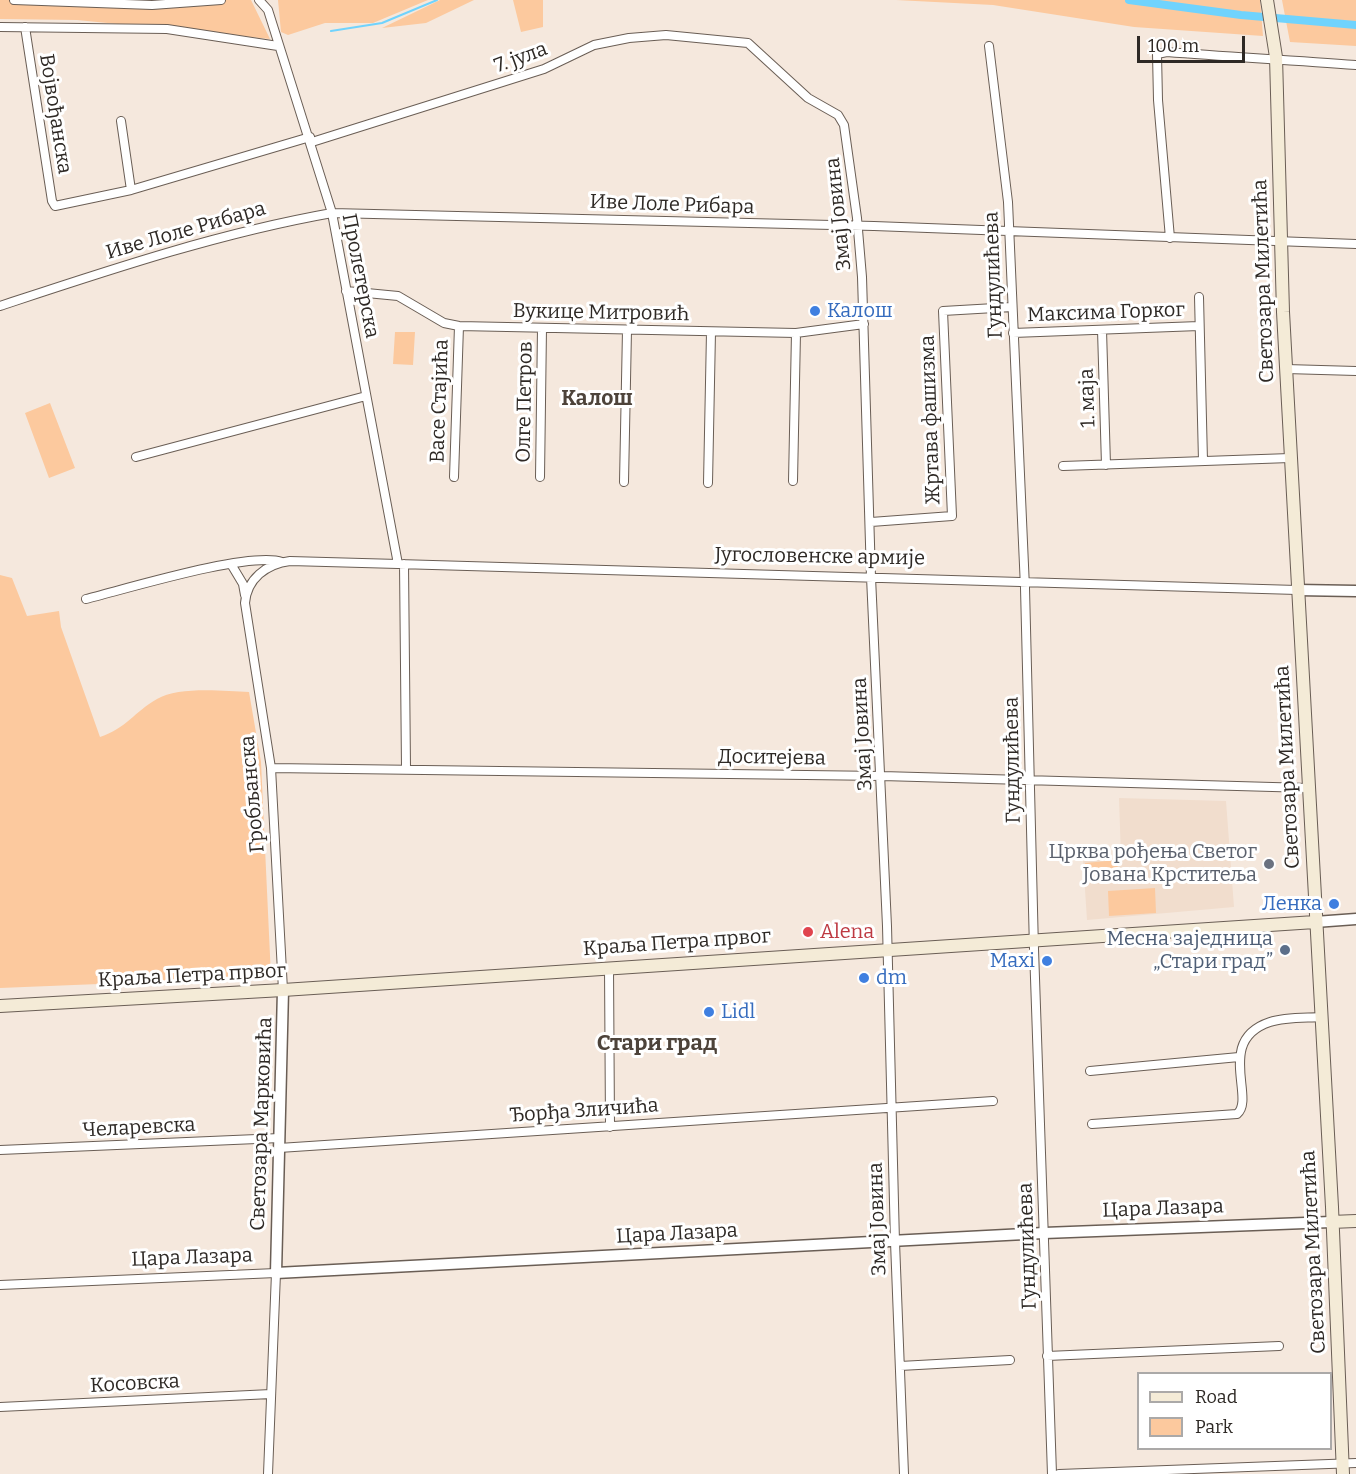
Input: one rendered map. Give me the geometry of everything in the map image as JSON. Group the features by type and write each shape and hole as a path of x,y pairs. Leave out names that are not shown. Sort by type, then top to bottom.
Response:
{"main road":[{"name":"Светозара Милетића","path":"1267,0 1276,57 1290,458 1343,1469"},
{"name":"Краља Петра првог","path":"0,1006 283,990 1315,922"},
{"name":"Цара Лазара","path":"1331,1222 1356,1221"}],"street":[{"path":"14,0 152,5 221,0"},
{"name":"Пролетерска","path":"263,1 311,140 332,213 366,396 401,564 406,768"},
{"path":"0,27 167,29 278,46"},
{"name":"Војвођанска","path":"24,27 52,201 55,206"},
{"name":"7. јула","path":"55,206 132,190 311,140 544,69 602,42 666,35 745,42"},
{"name":"Змај Јовина","path":"745,42 808,99 841,118 846,129 858,227 864,324 871,577 882,776 904,1474"},
{"name":"Гундулићева","path":"989,46 1008,202 1024,580 1052,1474"},
{"path":"1170,237 1158,100 1157,54 1167,52 1254,58 1276,57 1356,65"},
{"path":"121,121 132,190"},
{"name":"Иве Лоле Рибара","path":"0,306 97,273 279,222 332,213 858,227 1356,244"},
{"name":"Вукице Митровић","path":"346,291 398,296 444,323 459,326 796,333 864,324"},
{"path":"1199,297 1203,461"},
{"name":"Жртава фашизма","path":"871,522 952,516 943,310 1012,307"},
{"name":"Васе Стајића","path":"454,477 459,326"},
{"name":"Максима Горког","path":"1013,333 1199,326"},
{"name":"Олге Петров","path":"540,477 542,328"},
{"path":"624,482 627,330"},
{"name":"1. маја","path":"1102,330 1106,465"},
{"path":"708,483 711,332"},
{"path":"793,481 796,333"},
{"path":"1286,369 1356,371"},
{"path":"136,457 366,396"},
{"path":"1064,466 1290,458"},
{"name":"Југословенске армије","path":"86,599 262,558 282,562 1024,580 1356,591"},
{"name":"Југословенске армије","path":"246,596 254,578 267,567 282,562"},
{"path":"231,564 243,584 246,596"},
{"name":"Гробљанска","path":"246,596 245,613 271,768 283,990"},
{"name":"Доситејева","path":"271,768 882,776 1308,788"},
{"name":"Краља Петра првог","path":"1315,922 1356,919"},
{"path":"609,967 610,1126"},
{"name":"Светозара Марковића","path":"268,1474 276,1274 283,990"},
{"path":"1092,1124 1237,1114 1242,1105 1239,1057 1247,1038 1264,1024 1279,1020 1321,1017"},
{"path":"1090,1071 1239,1057"},
{"name":"Ђорђа Зличића","path":"280,1143 610,1126 993,1101"},
{"name":"Челаревска","path":"0,1150 280,1143"},
{"name":"Цара Лазара","path":"0,1286 276,1274 1044,1233 1331,1222"},
{"path":"1047,1356 1279,1346"},
{"path":"900,1366 1010,1360"},
{"name":"Косовска","path":"0,1407 271,1394"},
{"path":"1059,1474 1343,1469 1356,1463"}],"shaded area":[{"path":"1119,798 1226,801 1234,907 1087,920 1083,859 1121,857"}],"green space":[{"path":"0,0 251,0 270,39 77,20 0,19"},
{"path":"278,0 428,0 373,23 325,23 288,35 281,32"},
{"path":"440,0 474,0 426,23 382,28"},
{"path":"513,0 543,0 543,27 521,32"},
{"path":"896,0 1260,0 1263,36 1134,27 993,5"},
{"path":"1282,0 1356,0 1356,46 1290,42"},
{"path":"395,332 415,332 413,365 393,364"},
{"path":"50,403 75,468 49,478 25,413"},
{"path":"0,575 12,578 27,616 59,611 61,627 100,737 117,729 149,704 166,695 202,690 249,692 261,762 271,977 0,988"},
{"path":"1117,860 1119,880 1086,882 1085,863"},
{"path":"1155,888 1156,913 1109,916 1108,891"}],"waterway":[{"path":"331,31 382,23 437,0"},
{"path":"1129,0 1241,15 1356,25"}],"place":[{"name":"Калош","path":"815,311"},
{"name":"Црква рођења Светог Јована Крститеља","path":"1269,864"},
{"name":"Ленка","path":"1334,904"},
{"name":"Alena","path":"808,932"},
{"name":"Месна заједница „Стари град”","path":"1285,950"},
{"name":"Maxi","path":"1047,961"},
{"name":"dm","path":"864,978"},
{"name":"Lidl","path":"709,1012"}],"district":[{"name":"Калош","path":"597,399"},
{"name":"Стари град","path":"657,1044"}]}
